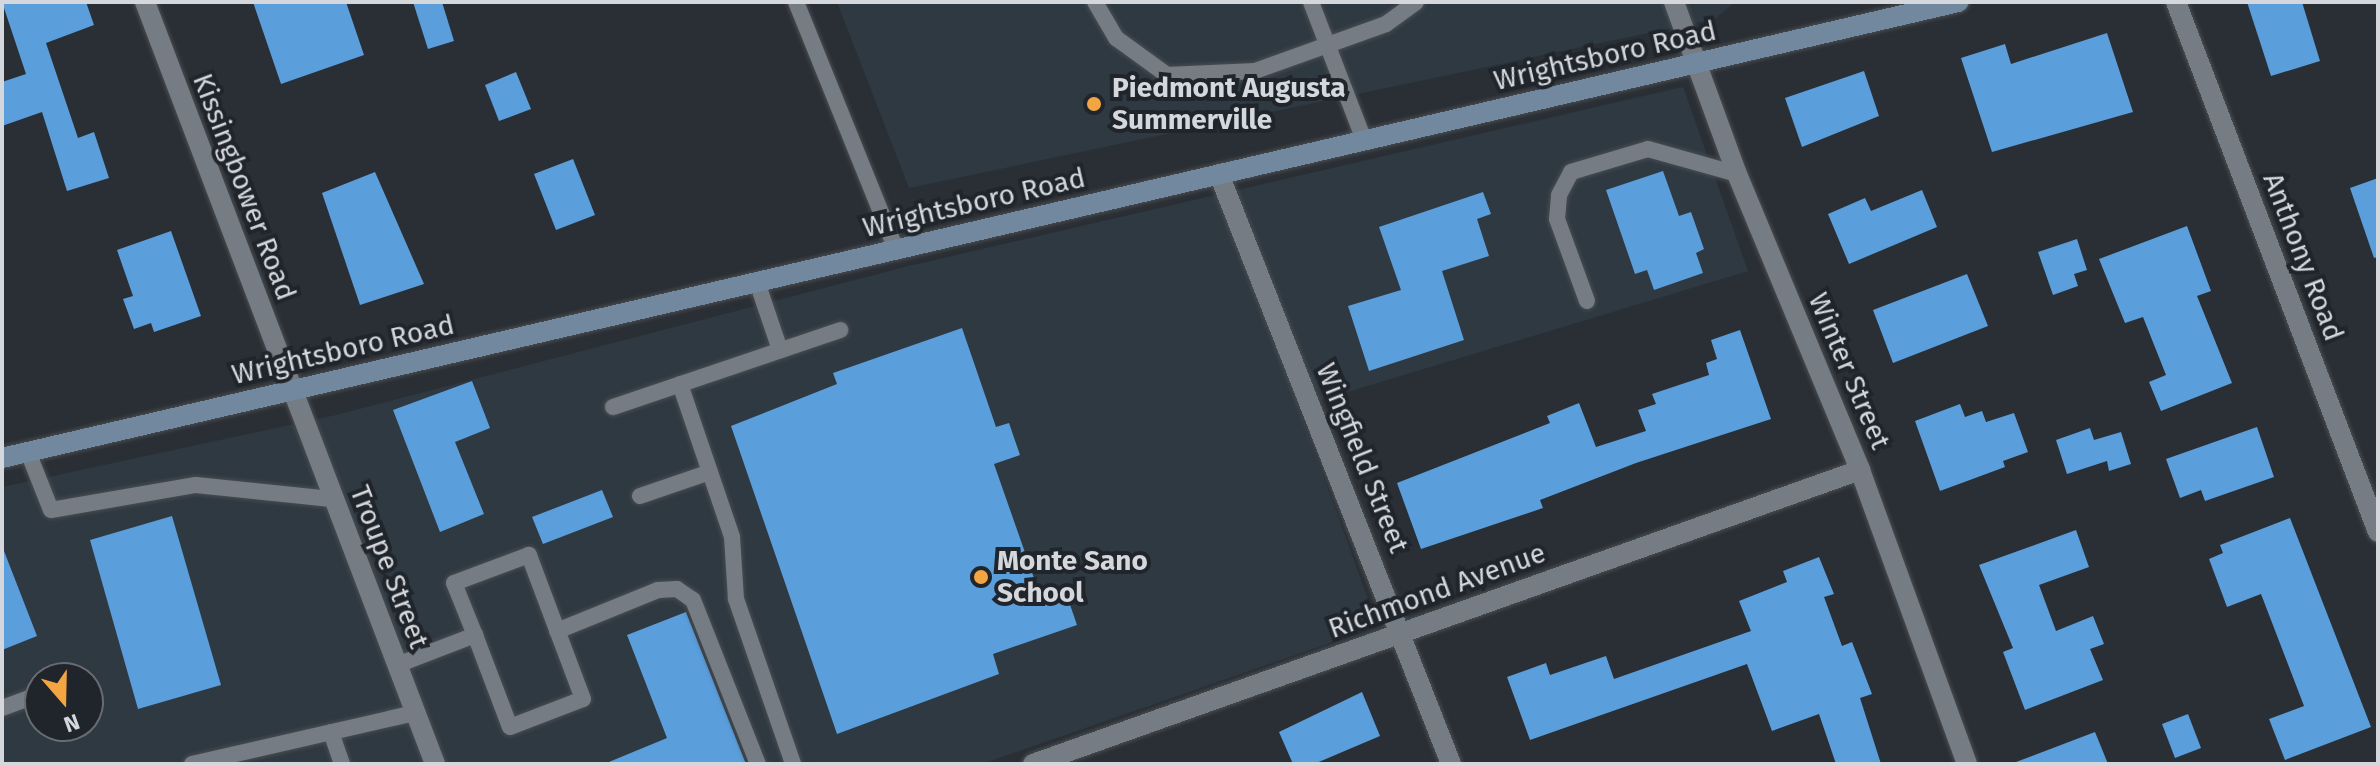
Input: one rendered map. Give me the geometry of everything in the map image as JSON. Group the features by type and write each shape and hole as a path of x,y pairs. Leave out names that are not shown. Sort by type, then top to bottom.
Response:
{"main road":[{"name":"Wrightsboro Road","path":"2,458 1959,2"}],"street":[{"name":"Kissingbower Road","path":"145,2 291,391"},
{"name":"Winter Street","path":"1674,2 1737,174 1860,470 1967,764"},
{"name":"Anthony Road","path":"2176,2 2378,532"},
{"name":"Wingfield Street","path":"1219,174 1451,764"},
{"name":"Troupe Street","path":"291,391 435,764"},
{"name":"Richmond Avenue","path":"1033,764 1860,470"}],"lane":[{"path":"796,2 896,249"},
{"path":"1095,2 1116,38 1167,75 1255,71 1386,24 1416,2"},
{"path":"1311,2 1364,140"},
{"path":"1587,301 1557,219 1559,195 1571,172 1648,149 1737,174"},
{"path":"757,282 780,350"},
{"path":"613,407 840,330"},
{"path":"680,384 732,537 736,599 793,764"},
{"path":"28,452 51,510 196,485 331,499"},
{"path":"640,496 710,472"},
{"path":"529,555 583,699 510,727 475,635 454,583 529,555"},
{"path":"557,631 658,590 677,589 693,600 758,764"},
{"path":"397,665 475,635"},
{"path":"2,708 24,700"},
{"path":"192,764 415,713"},
{"path":"331,732 342,764"}],"shaded area":[{"name":"Piedmont Augusta Summerville","path":"837,2 1735,2 1715,19 909,188"},
{"path":"1683,87 1748,271 1298,407 1378,626 982,764 2,764 2,487 336,415 909,266"}],"building":[{"path":"2,2 86,2 94,25 46,43 78,138 94,132 109,178 67,191 42,112 2,126 2,82 26,74"},
{"path":"253,2 346,2 364,55 281,84"},
{"path":"413,2 442,2 454,41 428,49"},
{"path":"2247,2 2302,2 2320,61 2271,76"},
{"path":"2107,33 2133,112 1992,152 1961,58 2005,44 2011,64"},
{"path":"1864,71 1879,116 1802,147 1785,98"},
{"path":"516,72 531,109 499,121 485,85"},
{"path":"573,159 595,215 556,230 534,174"},
{"path":"1663,171 1679,216 1691,212 1704,249 1696,253 1703,273 1654,290 1647,270 1635,274 1606,190"},
{"path":"375,172 424,284 360,305 322,193"},
{"path":"2378,178 2378,257 2374,258 2350,188"},
{"path":"1922,190 1937,227 1849,264 1828,214 1865,198 1871,211"},
{"path":"1483,192 1491,214 1477,219 1489,256 1442,271 1464,340 1369,371 1348,306 1401,290 1379,227"},
{"path":"2187,226 2211,291 2197,296 2232,383 2161,411 2149,382 2166,375 2143,317 2125,323 2099,259"},
{"path":"171,231 201,316 154,332 151,323 134,329 123,299 133,296 117,250"},
{"path":"2077,239 2087,270 2074,274 2078,286 2053,295 2038,252"},
{"path":"1967,274 1988,326 1893,363 1873,310"},
{"path":"962,328 996,427 1009,423 1020,455 994,464 1043,604 1067,596 1077,625 993,654 999,674 837,734 731,426 837,384 833,373"},
{"path":"1740,330 1771,419 1636,463 1540,500 1543,508 1421,549 1397,483 1550,423 1547,416 1579,403 1596,447 1646,431 1638,410 1656,404 1652,394 1709,375 1706,363 1717,359 1711,340"},
{"path":"472,381 490,428 455,442 484,514 440,532 393,410"},
{"path":"1960,404 1965,417 1982,411 1986,422 2014,413 2028,452 2003,461 2005,467 1940,491 1915,421"},
{"path":"2257,427 2274,477 2205,501 2201,490 2180,498 2166,459"},
{"path":"2090,428 2094,440 2121,432 2131,464 2109,471 2107,461 2067,474 2056,440"},
{"path":"602,490 613,517 543,544 532,517"},
{"path":"172,516 221,685 138,709 90,540"},
{"path":"2290,518 2371,727 2285,760 2269,719 2304,706 2261,594 2227,607 2209,559 2223,553 2220,545"},
{"path":"2076,530 2089,567 2039,585 2056,631 2093,616 2104,644 2090,649 2103,680 2025,710 2003,652 2013,648 1979,565"},
{"path":"2,552 37,636 2,650"},
{"path":"1819,557 1834,594 1824,597 1842,646 1852,642 1872,694 1860,698 1881,764 1836,764 1819,714 1772,731 1747,664 1530,740 1507,677 1546,663 1550,675 1606,656 1614,679 1751,631 1739,601 1787,582 1783,571"},
{"path":"686,612 746,764 604,764 667,738 627,635"},
{"path":"1362,692 1380,736 1314,764 1293,764 1279,732"},
{"path":"2188,714 2201,748 2175,758 2162,724"},
{"path":"2095,732 2108,764 2016,764 2016,762"}],"place":[{"name":"Piedmont Augusta Summerville","path":"1094,104"},
{"name":"Monte Sano School","path":"981,577"}]}
